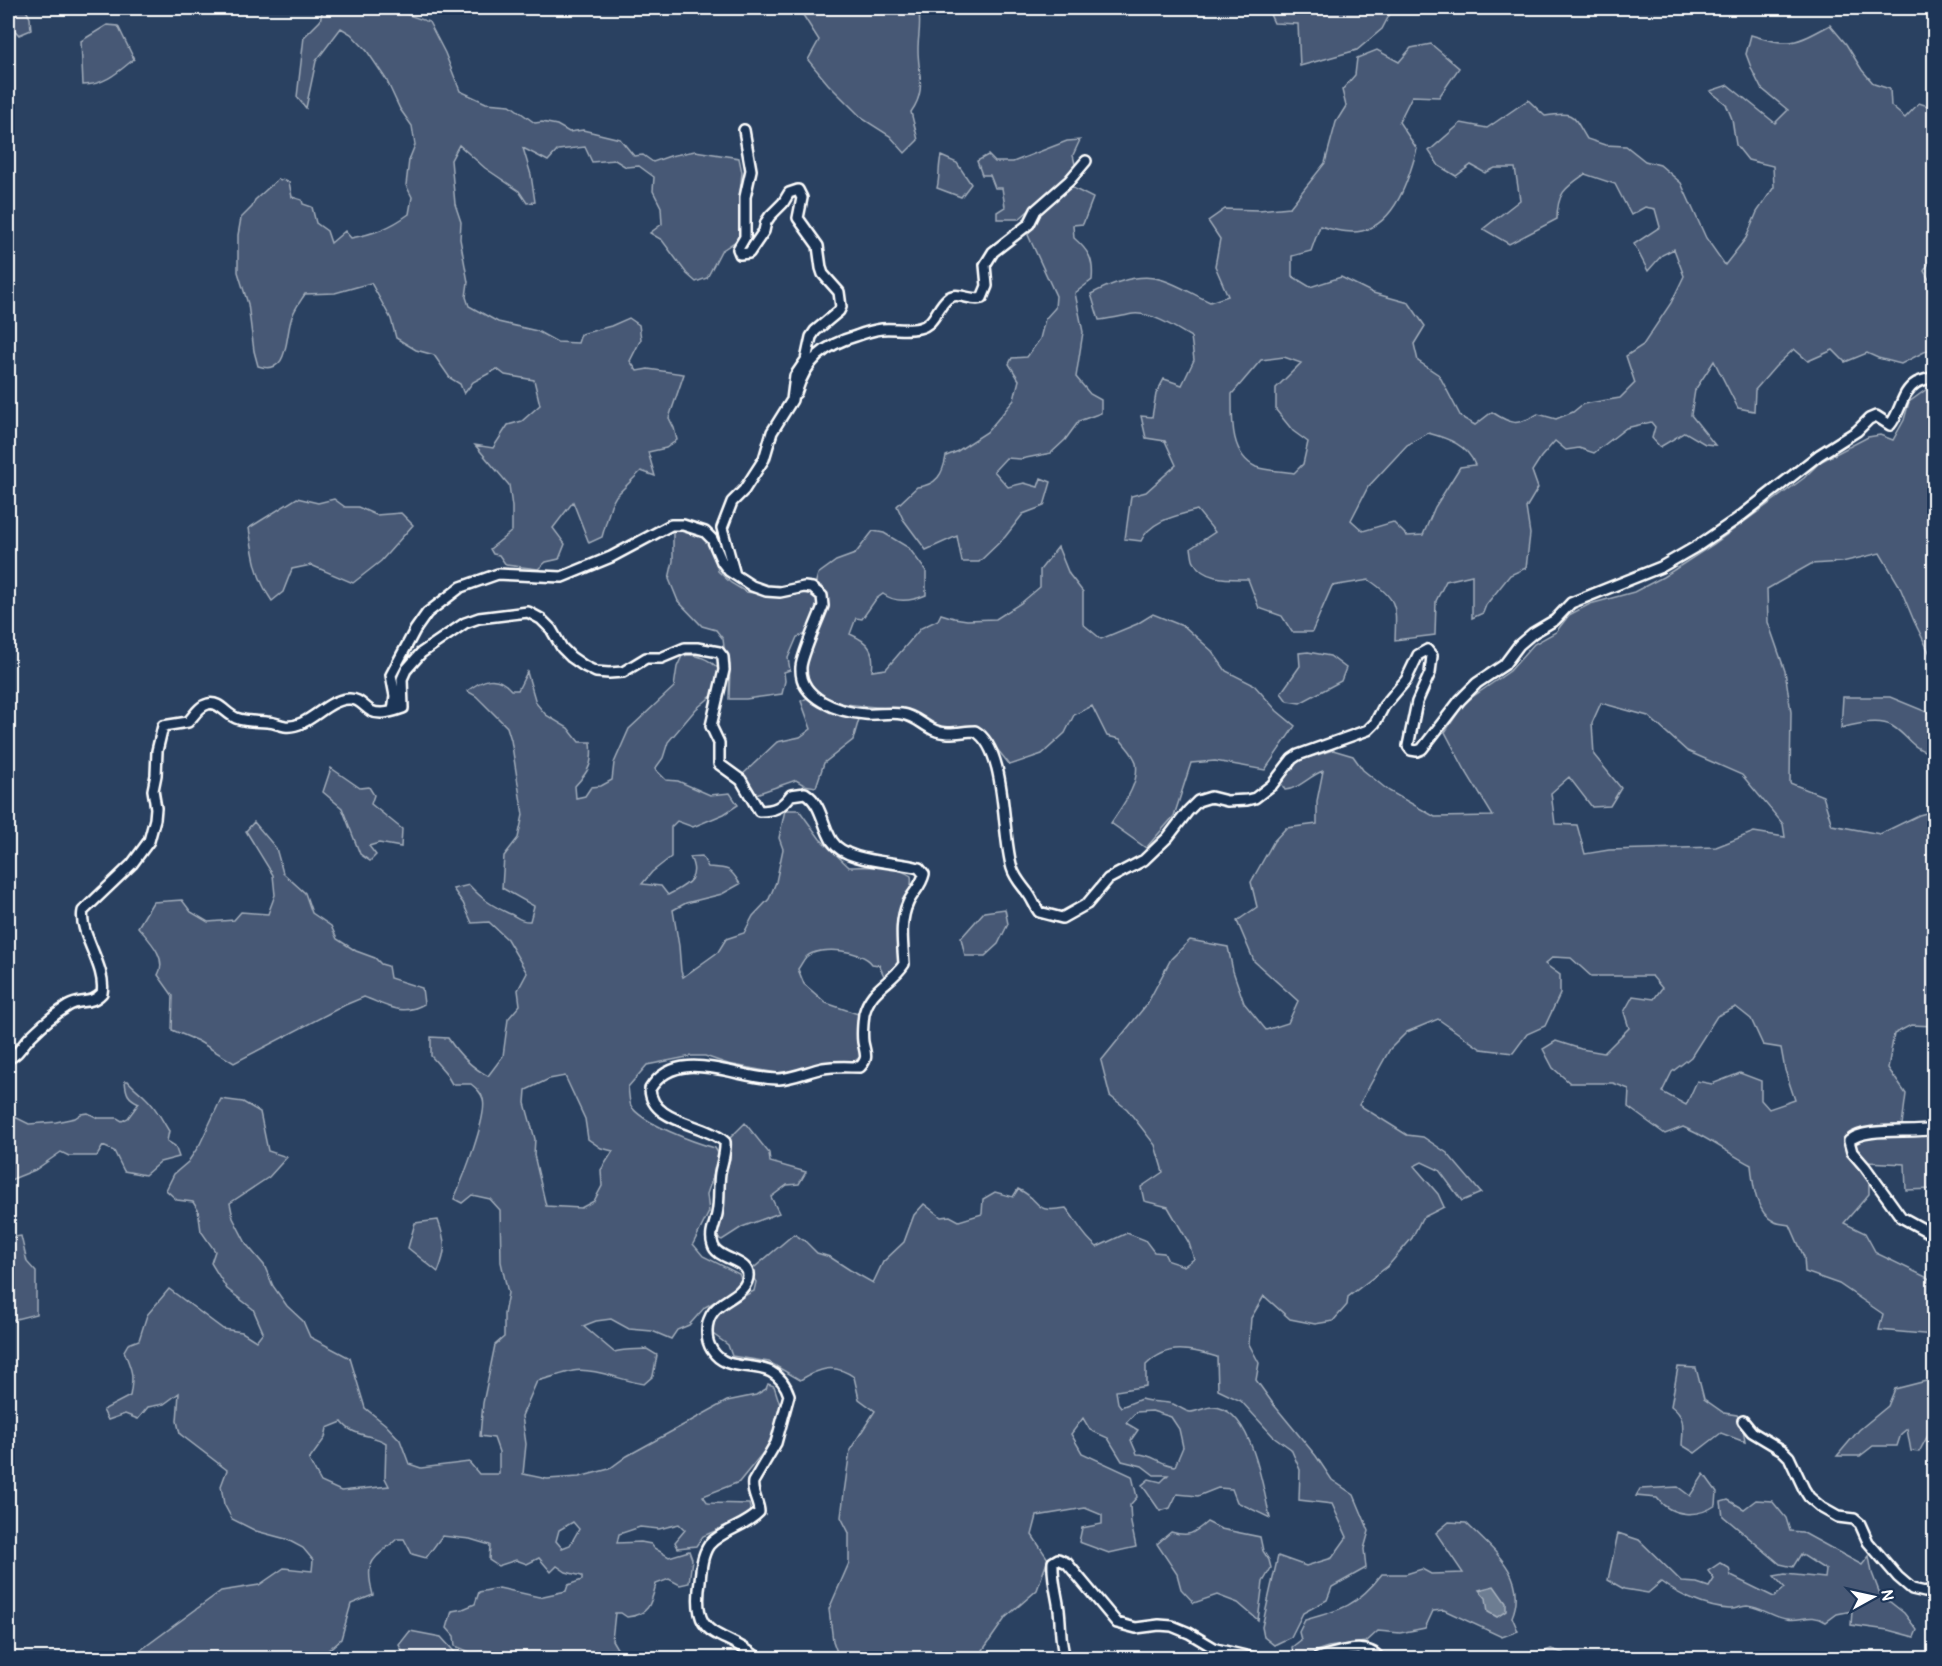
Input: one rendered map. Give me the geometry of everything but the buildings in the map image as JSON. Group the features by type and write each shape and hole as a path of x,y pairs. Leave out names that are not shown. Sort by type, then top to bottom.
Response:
{"street":[{"path":"744,130 751,170 745,197 745,237 738,249 740,254 748,253 764,231 770,216 779,208 789,193 798,190 802,198 798,218 818,246 823,274 836,287 842,298 839,311 811,337 806,360 795,376 792,400"},
{"path":"736,577 722,528 732,502 744,490 764,459 772,432 792,400 806,371 819,353 836,342 879,329 903,330 923,326 935,318 951,296 973,300 982,298 987,286 985,265 993,252 1029,224 1036,210 1069,181 1086,161"},
{"path":"393,711 395,696 391,675 415,630 427,613 461,587 507,573 562,577 625,550 659,530 677,525 689,527 705,532 712,539 722,562 736,577 766,591 780,592 804,587 812,588 822,596 823,606 801,665 803,681 815,697 845,710 863,714 908,715 935,731 950,733 975,731 983,737 990,748 998,775 1004,805 1005,839 1012,870 1039,912 1062,918 1087,904 1108,879 1144,860 1198,801 1211,797 1227,801 1255,798 1272,785 1292,759 1298,755 1368,730 1376,723 1384,706 1406,680 1418,655 1427,650 1432,656 1432,664 1417,702 1408,747 1417,751 1422,749 1460,700 1477,683 1504,665 1519,645 1533,633 1555,620 1571,603 1661,567 1699,545 1737,519 1819,455 1857,431 1869,419 1876,416 1890,425 1899,412 1907,391 1913,385 1935,377"},
{"path":"8,1059 15,1056 38,1029 69,1005 95,1000 102,993 102,978 83,924 83,911 132,864 149,842 155,819 153,790 157,751 163,726 188,722 197,711 209,703 215,704 233,717 242,720 286,726 294,725 334,702 345,699 360,701 371,711 378,713 403,708 402,679 412,661 465,623 479,618 528,612 535,615 551,629 562,648 571,657 596,672 609,674 623,672 646,658 661,658 685,648 715,651 723,657 724,670 711,726 719,743 719,764 741,780 759,811 771,811 784,806 791,795 805,793 817,804 833,843 848,855 901,863 919,868 924,874 922,884 908,903 905,913 902,949 904,964 898,973 875,991 868,1003 864,1016 863,1042 866,1056 865,1062 860,1067 825,1068 778,1079 695,1065 667,1073 650,1089 653,1103 660,1111 713,1134 725,1142 717,1217 712,1227 713,1247 717,1253 740,1263 747,1270 748,1277 746,1284 710,1317 707,1326 708,1341 713,1353 723,1361 772,1372 781,1378 789,1395 776,1443 753,1482 752,1487 759,1512 753,1519 709,1546 704,1555 698,1590 699,1613 703,1624 712,1634 745,1648 758,1659"},
{"path":"1935,1130 1866,1133 1854,1136 1849,1141 1852,1152 1901,1217 1935,1235"},
{"path":"1743,1421 1752,1432 1782,1450 1789,1457 1809,1497 1838,1517 1854,1519 1860,1524 1868,1542 1898,1577 1912,1589 1925,1592 1935,1589"},
{"path":"1065,1659 1061,1646 1060,1615 1053,1572 1053,1562 1058,1559 1067,1563 1117,1623 1136,1628 1172,1626 1216,1649 1254,1659"},
{"path":"1318,1659 1361,1649 1372,1651 1379,1659"}],"shaded area":[{"path":"8,8 25,8 30,18 31,30 19,35 8,23"},
{"path":"323,8 389,8 429,22 445,53 460,91 486,103 510,105 535,123 557,125 569,132 583,130 620,139 634,156 643,155 653,162 695,151 739,158 742,172 740,193 742,237 721,251 707,278 696,282 687,274 662,240 650,233 662,224 661,207 653,191 654,177 639,166 626,167 615,160 592,162 585,147 558,150 548,161 523,148 531,175 535,202 527,203 519,191 485,168 459,145 451,160 455,204 461,222 460,239 468,282 466,297 469,306 498,322 537,331 557,342 578,343 581,334 611,326 629,318 639,325 641,339 630,361 637,371 648,369 684,374 669,418 677,440 666,448 648,452 655,476 641,471 616,496 611,505 602,537 589,543 573,502 553,528 565,544 559,559 546,562 538,569 506,565 499,555 493,554 490,549 512,531 509,485 475,445 493,448 508,425 522,421 540,405 534,380 505,375 497,369 473,382 464,394 460,384 450,378 434,355 416,350 396,338 391,319 371,283 335,293 305,294 292,317 284,354 280,361 268,368 258,366 248,304 238,272 238,235 241,218 252,207 255,200 278,179 289,182 292,197 312,207 316,223 327,231 331,243 345,231 351,238 367,235 388,227 409,214 412,197 406,185 409,160 415,145 412,126 400,109 386,79 367,51 351,34 341,28 316,61 306,108 297,97 304,37 320,21"},
{"path":"769,8 918,8 920,89 911,112 918,140 905,153 890,136 863,119 808,60 819,40 803,15 783,9 771,10"},
{"path":"1268,8 1393,8 1382,29 1357,50 1300,66 1298,24 1274,23"},
{"path":"107,25 118,26 134,59 105,80 83,85 81,41"},
{"path":"1830,25 1874,84 1890,89 1891,106 1905,118 1919,103 1931,107 1934,104 1934,255 1924,271 1934,288 1934,347 1901,364 1867,353 1845,362 1833,350 1808,361 1794,349 1755,390 1754,411 1738,408 1714,361 1695,390 1691,415 1715,445 1705,444 1685,432 1660,447 1652,438 1655,427 1651,422 1626,428 1594,453 1579,448 1566,450 1555,441 1532,471 1538,488 1526,508 1530,534 1526,568 1510,575 1486,605 1483,613 1472,618 1472,575 1446,581 1436,601 1435,635 1395,640 1394,605 1386,593 1369,580 1332,586 1312,632 1292,632 1282,616 1259,608 1248,579 1218,578 1198,568 1193,561 1191,548 1215,532 1197,510 1158,524 1145,534 1141,541 1125,539 1131,496 1146,492 1176,465 1165,441 1146,438 1141,416 1152,417 1156,394 1164,379 1182,385 1194,360 1191,337 1164,321 1148,315 1133,314 1099,320 1091,294 1117,283 1145,277 1169,282 1210,302 1228,296 1215,266 1220,239 1208,221 1225,209 1259,210 1290,207 1325,163 1336,122 1346,106 1342,90 1355,75 1357,58 1377,50 1399,62 1411,48 1431,44 1459,68 1439,97 1412,96 1399,122 1417,149 1405,186 1384,219 1374,226 1357,232 1320,226 1311,251 1292,256 1292,276 1310,287 1341,277 1373,293 1409,303 1425,326 1414,344 1418,361 1439,375 1461,417 1475,425 1492,412 1510,422 1525,421 1538,414 1556,419 1573,412 1583,404 1620,398 1635,383 1626,356 1643,345 1671,303 1684,276 1674,249 1662,255 1648,271 1634,244 1660,227 1655,209 1645,207 1631,215 1615,184 1585,174 1564,192 1557,210 1557,219 1509,244 1483,229 1520,200 1515,168 1495,168 1485,173 1471,165 1456,176 1439,166 1429,151 1461,123 1487,128 1528,100 1545,116 1568,114 1575,119 1587,139 1605,145 1626,146 1645,161 1660,165 1681,183 1706,238 1725,265 1746,238 1757,212 1774,187 1773,166 1748,160 1736,145 1732,119 1726,104 1710,91 1728,85 1775,123 1788,110 1761,88 1752,70 1746,54 1751,35 1775,41 1792,42","holes":["1284,357 1301,363 1276,388 1276,410 1293,431 1308,442 1303,464 1294,473 1256,467 1248,461 1241,454 1237,445 1233,424 1232,394 1261,360","1428,433 1462,447 1475,465 1460,467 1435,507 1423,535 1407,536 1393,522 1363,531 1351,520 1368,487 1407,445"]},
{"path":"1080,140 1073,155 1076,169 1019,219 997,219 997,212 1005,207 1002,188 995,188 990,175 982,175 977,161 988,155 995,162 1013,162 1067,141"},
{"path":"941,156 957,163 971,184 961,197 937,188"},
{"path":"1067,185 1093,198 1083,224 1073,225 1074,238 1089,256 1092,273 1092,280 1075,293 1083,332 1076,377 1090,394 1101,400 1101,413 1079,421 1065,440 1051,453 1021,459 1006,458 994,471 1008,487 1024,483 1038,487 1041,478 1051,482 1044,506 1023,514 1005,537 979,562 962,562 957,536 926,550 903,519 897,506 917,487 930,484 938,478 946,456 987,432 1014,400 1019,380 1009,364 1012,358 1027,357 1040,339 1045,319 1055,308 1056,296 1028,235 1033,217"},
{"path":"1934,384 1934,662 1899,585 1880,553 1842,562 1811,564 1767,589 1768,622 1785,671 1791,712 1790,783 1823,796 1832,825 1880,834 1919,815 1934,811 1934,1026 1911,1025 1894,1034 1888,1068 1906,1094 1902,1125 1909,1135 1934,1131 1934,1189 1906,1190 1905,1164 1867,1162 1853,1148 1869,1177 1869,1194 1844,1223 1865,1233 1876,1253 1934,1281 1934,1335 1879,1330 1883,1314 1839,1284 1805,1272 1804,1257 1790,1225 1777,1223 1768,1218 1759,1205 1751,1165 1683,1127 1665,1134 1628,1107 1629,1089 1613,1083 1570,1083 1553,1068 1543,1049 1556,1041 1604,1053 1629,1028 1624,1012 1633,996 1654,999 1662,988 1652,976 1591,976 1571,958 1553,957 1545,964 1560,975 1560,994 1545,1026 1527,1034 1513,1053 1481,1049 1438,1019 1407,1032 1390,1049 1359,1105 1407,1135 1423,1137 1447,1153 1481,1193 1462,1201 1439,1170 1422,1162 1414,1166 1438,1194 1444,1207 1422,1218 1412,1238 1388,1266 1348,1297 1347,1305 1333,1321 1315,1324 1290,1319 1264,1296 1251,1318 1249,1344 1259,1363 1256,1380 1332,1480 1354,1495 1369,1531 1364,1549 1366,1568 1332,1587 1327,1600 1303,1613 1291,1637 1274,1645 1264,1637 1262,1627 1278,1556 1306,1566 1332,1558 1347,1537 1332,1504 1299,1500 1300,1470 1291,1449 1273,1436 1241,1401 1218,1390 1217,1357 1188,1350 1171,1351 1154,1358 1146,1365 1146,1386 1116,1391 1118,1403 1121,1407 1141,1399 1173,1404 1190,1412 1212,1407 1226,1410 1237,1420 1253,1451 1270,1518 1237,1502 1232,1489 1218,1488 1198,1496 1177,1494 1170,1508 1160,1511 1142,1485 1149,1479 1161,1482 1168,1475 1154,1475 1142,1466 1122,1461 1108,1438 1090,1430 1083,1418 1071,1434 1082,1453 1132,1476 1137,1497 1130,1505 1136,1547 1109,1553 1079,1542 1082,1528 1102,1524 1102,1515 1085,1508 1037,1516 1032,1535 1048,1559 1037,1590 1006,1617 983,1650 992,1658 839,1658 833,1641 829,1609 849,1563 849,1533 841,1517 850,1450 875,1411 859,1399 854,1377 840,1370 821,1370 800,1380 769,1362 732,1356 728,1345 710,1332 713,1312 754,1291 756,1282 749,1272 794,1234 817,1253 830,1257 873,1283 883,1262 904,1242 914,1215 924,1204 941,1217 950,1216 959,1221 982,1214 983,1199 995,1192 1013,1197 1018,1189 1042,1208 1066,1208 1097,1247 1127,1233 1145,1240 1154,1252 1164,1253 1168,1261 1184,1266 1194,1259 1189,1243 1168,1207 1144,1201 1141,1187 1163,1172 1155,1145 1127,1109 1110,1096 1101,1061 1147,1004 1171,959 1190,940 1228,947 1244,1003 1266,1030 1288,1023 1298,1001 1254,961 1237,921 1257,907 1251,882 1274,841 1286,828 1317,824 1317,801 1323,771 1285,790 1280,781 1295,762 1333,750 1353,756 1363,770 1389,791 1435,817 1493,816 1445,732 1465,702 1510,671 1534,644 1556,632 1569,615 1590,604 1634,592 1663,577 1714,544 1804,478 1820,462 1868,437 1880,435 1893,440 1904,420 1909,402","holes":["1601,703 1648,716 1687,751 1742,775 1783,824 1785,837 1754,832 1716,847 1609,850 1585,854 1577,825 1555,824 1551,793 1569,777 1592,807 1610,806 1621,788 1594,755 1592,723","1736,1007 1751,1019 1763,1045 1781,1048 1785,1070 1795,1100 1769,1109 1761,1100 1761,1081 1740,1073 1712,1084 1697,1081 1686,1105 1662,1092 1672,1072 1691,1057 1717,1016","1152,1411 1171,1417 1179,1429 1183,1447 1175,1466 1137,1454 1131,1440 1138,1430 1126,1423 1136,1412"]},
{"path":"297,498 318,503 334,499 345,507 358,507 376,515 401,513 413,525 381,561 353,583 311,565 292,569 283,592 272,601 259,575 249,528"},
{"path":"673,530 695,531 708,539 714,551 718,571 731,583 746,592 776,596 799,592 816,595 820,600 810,633 797,637 788,658 790,670 784,672 785,681 782,694 729,699 730,665 725,655 723,639 716,630 702,626 678,601 669,579 673,561"},
{"path":"873,531 884,533 909,548 926,571 926,595 905,600 894,599 883,594 876,599 862,619 856,618 850,634 862,640 869,648 873,658 872,671 886,669 921,628 938,620 941,614 967,620 996,619 1021,603 1040,587 1040,570 1058,547 1069,574 1083,592 1083,624 1101,639 1137,624 1153,614 1185,627 1212,651 1226,671 1254,685 1277,711 1295,726 1265,770 1215,761 1191,763 1174,816 1146,848 1111,823 1133,787 1137,771 1136,763 1120,739 1107,736 1092,706 1074,715 1065,733 1042,754 1010,765 977,728 939,730 903,711 843,704 817,693 809,682 804,666 824,594 821,586 815,585 818,574 836,561 855,554"},
{"path":"1308,652 1330,656 1346,668 1341,681 1300,703 1287,701 1281,693 1300,666 1299,653"},
{"path":"682,656 703,658 721,671 714,694 696,709 668,742 663,758 655,769 666,780 678,781 710,795 730,793 738,805 724,814 693,827 677,821 671,827 671,857 652,872 642,884 661,886 668,895 686,885 693,876 690,857 702,856 708,867 727,870 740,884 722,894 686,903 673,910 683,977 718,952 726,939 744,933 753,916 769,899 776,882 783,849 779,838 785,810 799,810 820,839 849,867 889,868 911,876 910,889 899,920 899,964 884,976 879,965 872,964 859,955 830,950 812,953 806,957 798,969 804,984 826,1003 858,1014 860,1057 853,1062 819,1063 777,1073 728,1064 705,1056 692,1056 647,1065 628,1087 631,1106 646,1119 670,1132 715,1148 720,1156 707,1194 709,1212 693,1244 703,1256 739,1274 742,1281 739,1288 705,1307 689,1325 677,1330 671,1339 652,1331 629,1329 611,1319 583,1326 614,1352 647,1349 657,1355 653,1376 644,1384 581,1370 537,1381 522,1416 526,1444 523,1474 547,1479 579,1477 609,1469 627,1456 727,1401 756,1395 766,1389 768,1384 774,1386 782,1411 766,1449 739,1482 703,1496 708,1503 749,1504 751,1512 746,1518 703,1536 696,1546 678,1548 675,1542 685,1530 679,1524 659,1529 640,1527 619,1534 617,1543 651,1544 669,1557 689,1551 692,1559 689,1583 680,1585 669,1579 656,1584 645,1611 627,1617 621,1613 615,1613 612,1640 619,1652 639,1658 485,1658 492,1653 486,1651 472,1653 455,1646 454,1636 447,1628 452,1611 475,1604 479,1592 499,1588 539,1597 566,1591 568,1585 582,1580 582,1576 566,1572 557,1566 551,1572 539,1558 527,1564 516,1560 498,1566 489,1560 490,1545 470,1539 442,1536 426,1558 412,1554 404,1539 397,1539 376,1557 372,1562 369,1575 373,1595 351,1604 341,1639 319,1658 133,1658 221,1591 259,1585 284,1568 312,1571 313,1560 303,1548 286,1539 256,1531 232,1519 224,1504 221,1486 227,1470 180,1434 177,1421 179,1393 164,1404 148,1407 138,1419 125,1414 108,1420 103,1410 130,1396 132,1373 124,1351 128,1344 139,1340 147,1315 169,1289 223,1329 242,1332 256,1341 263,1332 253,1309 227,1289 211,1263 215,1251 201,1231 198,1210 193,1202 177,1200 166,1190 174,1174 188,1162 200,1144 221,1099 243,1102 260,1112 268,1151 287,1157 269,1177 230,1203 233,1218 247,1245 264,1265 273,1286 287,1306 303,1321 310,1337 350,1358 365,1408 400,1440 409,1464 421,1468 469,1462 479,1474 499,1474 499,1452 494,1438 480,1436 483,1403 495,1345 504,1337 504,1314 508,1293 501,1262 500,1210 490,1199 472,1195 462,1203 454,1199 478,1133 484,1107 483,1099 480,1092 471,1084 452,1084 431,1056 431,1037 448,1038 466,1060 488,1076 503,1056 508,1019 520,1005 518,990 527,973 507,939 489,922 472,923 463,903 453,889 469,885 492,904 524,921 530,921 534,906 502,888 504,856 518,838 523,815 507,727 476,696 467,691 489,680 500,681 511,690 518,690 527,672 536,703 546,715 568,728 579,742 591,742 591,761 587,771 575,786 576,798 585,796 591,787 601,786 612,780 614,763 629,729 674,687 677,667","holes":["565,1076 585,1119 588,1139 601,1148 613,1151 601,1170 602,1186 594,1201 581,1208 546,1206 534,1155 535,1139 525,1103 526,1090 549,1079","342,1422 357,1433 386,1443 385,1478 389,1486 341,1491 321,1482 309,1460 325,1438 327,1428","573,1522 579,1529 570,1545 562,1548 556,1541 559,1530"]},
{"path":"1843,697 1890,697 1934,715 1934,754 1920,749 1898,730 1881,722 1867,722 1841,728"},
{"path":"807,698 859,719 853,740 824,763 816,787 804,785 796,780 756,794 743,774 777,742 800,737 811,729 801,701"},
{"path":"331,768 360,788 369,787 374,795 371,804 402,829 401,847 379,843 369,846 376,855 370,861 360,854 342,808 323,792"},
{"path":"254,822 276,848 283,873 305,893 312,913 331,926 337,939 388,966 390,978 422,988 424,1004 416,1008 401,1010 364,997 234,1063 198,1041 172,1030 173,996 158,975 161,962 156,950 138,927 153,902 182,900 191,912 208,922 234,920 241,912 268,914 275,895 273,875 246,831"},
{"path":"1005,909 1008,924 998,944 985,956 965,956 961,938 984,912"},
{"path":"125,1081 128,1081 156,1109 169,1131 167,1141 175,1146 179,1157 160,1162 145,1175 124,1171 114,1151 103,1146 97,1156 69,1156 61,1152 35,1170 8,1181 8,1119 15,1117 29,1124 56,1122 88,1113 98,1118 117,1118 122,1121 128,1118 139,1103 128,1095"},
{"path":"745,1123 769,1153 770,1162 806,1172 799,1184 787,1185 771,1197 779,1213 742,1227 722,1240 715,1237 722,1214 724,1178 730,1159 727,1141"},
{"path":"438,1220 444,1246 438,1272 408,1248 415,1223"},
{"path":"21,1236 27,1262 36,1272 36,1314 8,1321 8,1238"},
{"path":"1678,1367 1696,1368 1704,1399 1724,1413 1737,1415 1743,1428 1745,1442 1721,1433 1695,1453 1682,1445 1681,1418 1671,1406"},
{"path":"1934,1379 1934,1424 1919,1452 1911,1451 1907,1429 1901,1434 1897,1446 1873,1446 1860,1456 1837,1456 1859,1430 1888,1406 1895,1389"},
{"path":"1704,1474 1717,1492 1716,1505 1701,1512 1685,1514 1670,1509 1657,1498 1636,1496 1640,1489 1678,1487 1690,1496"},
{"path":"1728,1500 1744,1509 1756,1500 1772,1501 1786,1518 1790,1531 1802,1532 1862,1565 1869,1556 1872,1573 1880,1594 1904,1613 1917,1630 1914,1637 1888,1630 1851,1625 1852,1611 1837,1614 1826,1622 1811,1617 1792,1620 1752,1607 1731,1609 1711,1606 1684,1596 1661,1582 1648,1593 1624,1589 1608,1580 1618,1533 1639,1540 1682,1582 1709,1587 1714,1579 1708,1571 1720,1563 1729,1568 1731,1576 1774,1597 1785,1588 1774,1576 1785,1574 1825,1578 1826,1570 1801,1554 1793,1567 1780,1564 1723,1516 1721,1502"},
{"path":"1207,1522 1221,1529 1260,1537 1263,1551 1271,1568 1263,1582 1258,1620 1238,1603 1217,1595 1194,1603 1181,1589 1177,1574 1157,1544 1171,1532 1190,1533"},
{"path":"1449,1522 1466,1523 1505,1564 1516,1589 1516,1602 1512,1617 1518,1631 1502,1637 1444,1610 1433,1611 1425,1628 1400,1633 1378,1631 1366,1642 1328,1647 1294,1658 1292,1647 1301,1640 1299,1632 1305,1620 1348,1605 1365,1593 1382,1574 1406,1574 1422,1569 1431,1574 1463,1573 1436,1533"},
{"path":"1494,1586 1506,1603 1506,1611 1497,1617 1488,1612 1486,1598 1479,1590"},
{"path":"410,1631 441,1637 460,1658 405,1658 399,1645"},
{"path":"1551,1649 1575,1657 1534,1658 1534,1655"}]}
